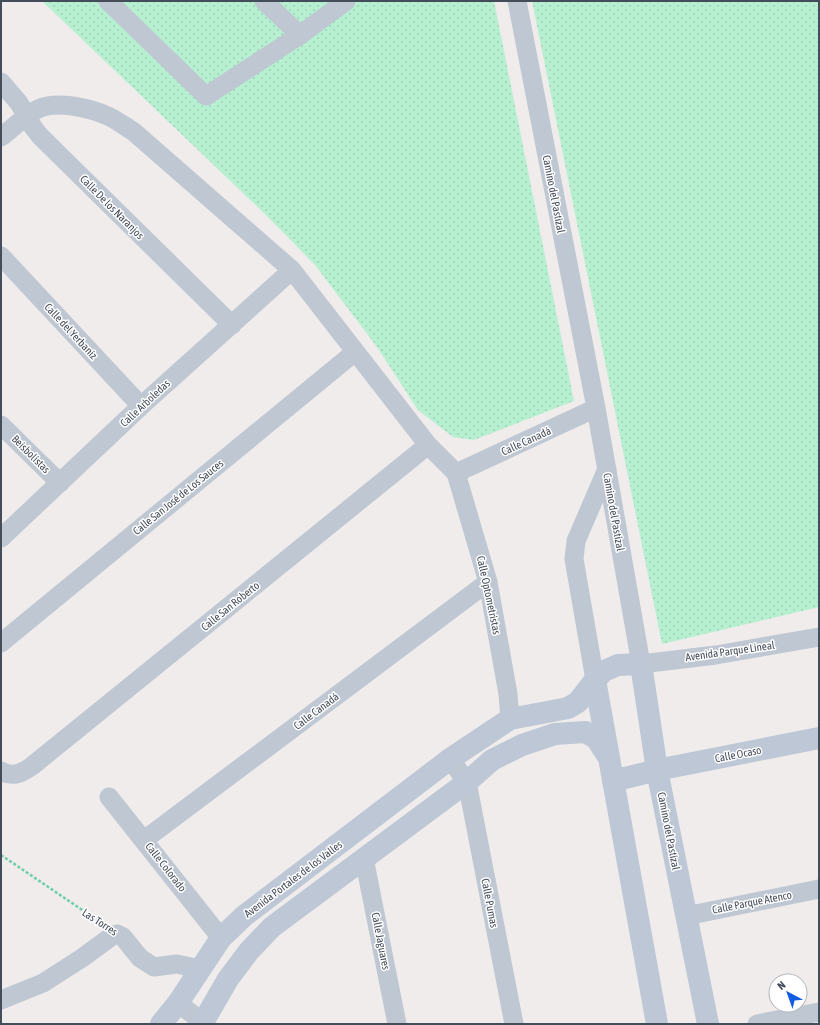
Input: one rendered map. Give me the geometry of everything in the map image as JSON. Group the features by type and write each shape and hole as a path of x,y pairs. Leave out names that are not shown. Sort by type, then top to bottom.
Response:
{"street":[{"path":"108,1 206,96 300,35 346,1"},
{"path":"264,1 300,35"},
{"name":"Camino del Pastizal","path":"517,1 596,408 641,664 657,770 708,1024"},
{"name":"Calle De los Naranjos","path":"1,82 19,102 40,136 232,325"},
{"path":"1,137 39,108 53,105 67,105 83,108 111,117 134,132 292,270 428,445 456,473"},
{"name":"Calle del Yerbaniz","path":"1,256 141,406"},
{"name":"Calle Arboledas","path":"1,538 141,406 292,270"},
{"name":"Calle San José de Los Sauces","path":"1,643 355,352"},
{"name":"Calle Canadá","path":"456,473 596,408"},
{"name":"Beisbolistas","path":"1,425 60,483"},
{"name":"Calle San Roberto","path":"1,772 8,775 21,773 32,766 428,445"},
{"path":"607,469 576,541 574,559 657,1024"},
{"name":"Calle Optometristas","path":"456,473 488,582 508,694 510,719"},
{"name":"Calle Canadá","path":"144,840 488,582"},
{"name":"Avenida Parque Lineal","path":"641,664 716,654 819,637"},
{"path":"510,719 568,708 578,702 604,671 618,665 641,664"},
{"name":"Avenida Portales de los Valles","path":"161,1024 178,1003 221,938 244,916 450,759 510,719"},
{"path":"178,1003 203,1024 228,979 248,951 272,927 467,782 492,760 522,745 555,734 585,732 596,738 609,758"},
{"name":"Calle Ocaso","path":"613,781 657,770 819,738"},
{"path":"450,759 467,782"},
{"name":"Calle Pumas","path":"467,782 514,1024"},
{"name":"Calle Colorado","path":"109,797 221,938"},
{"name":"Calle Jaguares","path":"364,858 397,1024"},
{"name":"Calle Parque Atenco","path":"686,916 819,889"},
{"path":"1,1000 43,982 117,934"},
{"name":"Las Torres","path":"117,934 123,937 140,958 154,966 177,964 200,969"},
{"path":"757,1024 819,1012"}],"path":[{"name":"Las Torres","path":"1,855 117,934"}],"green space":[{"path":"42,1 494,1 574,401 474,440 453,437 418,410 377,347 315,265 266,215"},
{"path":"532,1 819,1 819,607 662,644"}]}
